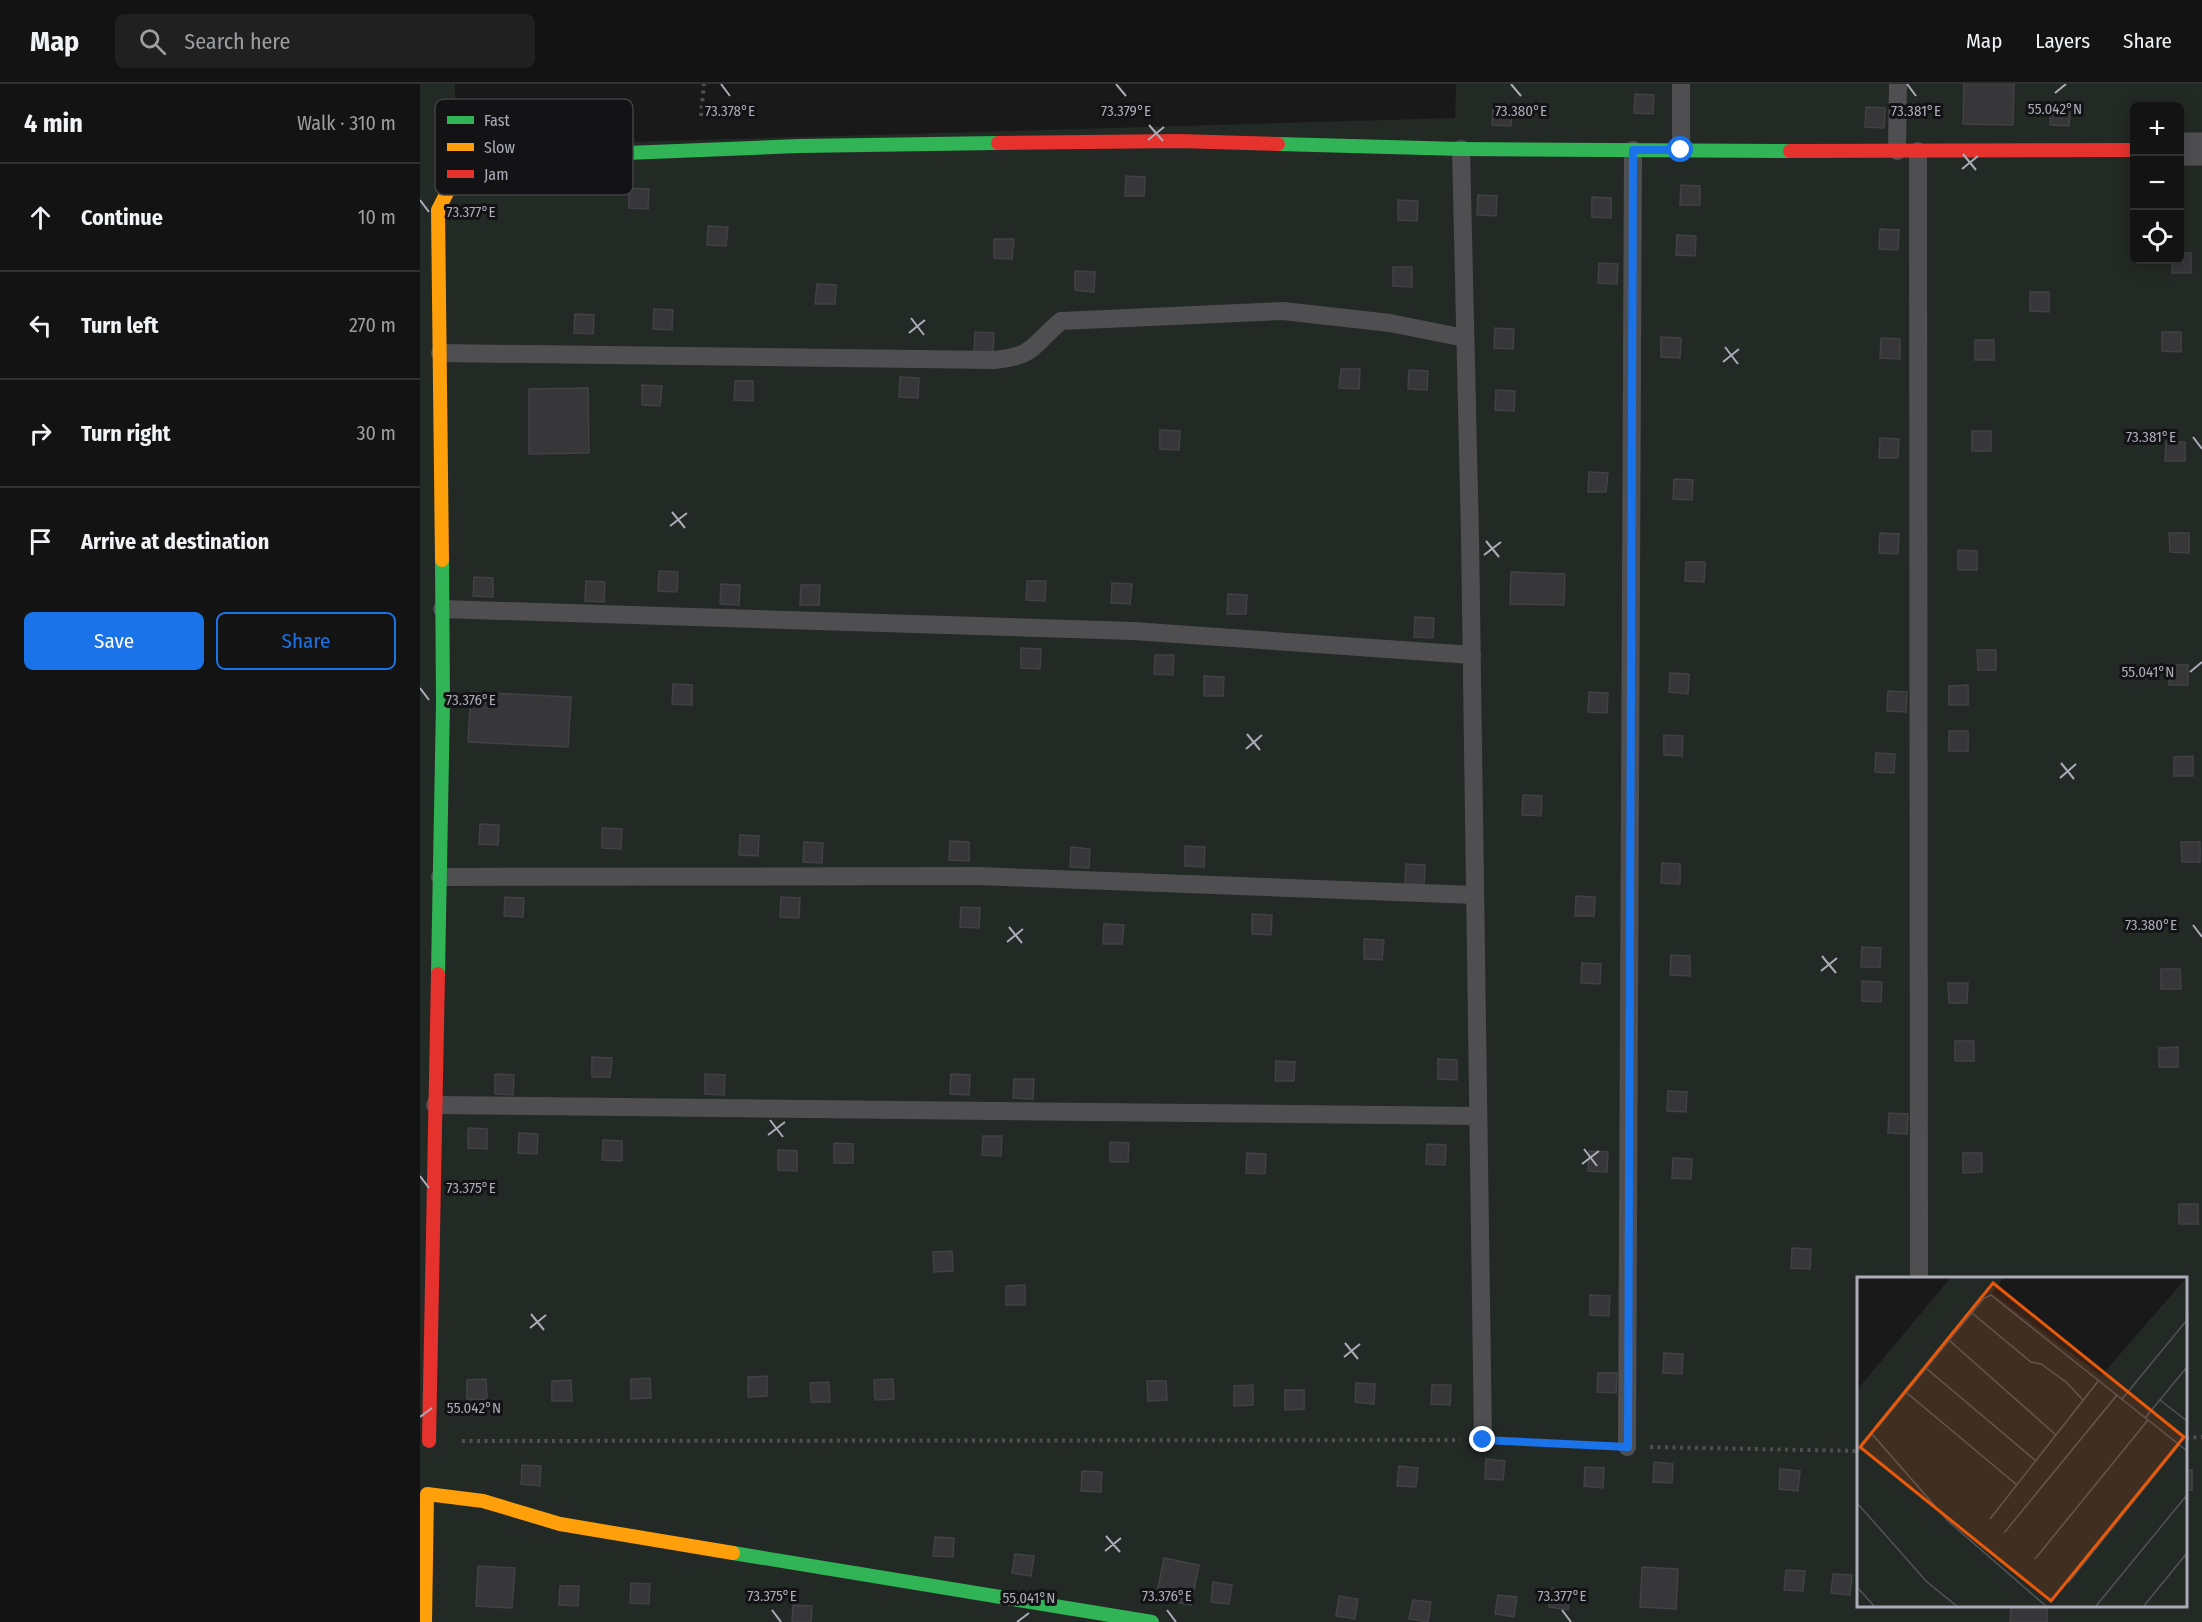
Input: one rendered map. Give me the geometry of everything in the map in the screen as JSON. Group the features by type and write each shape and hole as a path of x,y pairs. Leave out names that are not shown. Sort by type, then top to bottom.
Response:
{"street":[{"path":"633,153 799,146 1179,141 1461,149 2130,150"},
{"path":"2184,149 2202,149"},
{"path":"429,1441 443,703 438,210 445,195"},
{"path":"425,1622 427,1494 483,1502 560,1524 1152,1622"}],"lane":[{"path":"1681,84 1681,150"},
{"path":"1897,151 1898,84"},
{"path":"1461,149 1472,655 1483,1440"},
{"path":"1628,1447 1633,150"},
{"path":"1918,151 1919,1277"},
{"path":"440,353 994,360 1017,358 1036,347 1061,321 1283,311 1390,323 1465,338"},
{"path":"442,609 1133,631 1472,655"},
{"path":"440,877 977,876 1475,895"},
{"path":"435,1105 1478,1116"}],"path":[{"path":"2187,1438 2202,1437"},
{"path":"429,1441 1483,1440 1628,1447 1857,1452"}],"shaded area":[{"path":"420,84 455,84 455,99 435,99 435,195 633,195 633,142 1455,118 1456,84 2202,84 2202,1622 420,1622"}],"building":[{"path":"1964,84 2014,84 2013,125 1963,124"},
{"path":"1635,94 1654,95 1653,114 1634,113"},
{"path":"1493,105 1512,106 1511,126 1492,125"},
{"path":"2051,105 2070,106 2069,126 2050,125"},
{"path":"1866,107 1885,108 1884,128 1865,127"},
{"path":"1126,176 1145,177 1144,196 1125,196"},
{"path":"1681,185 1700,186 1700,205 1680,205"},
{"path":"633,188 649,189 648,209 629,208 629,195 633,195"},
{"path":"1478,195 1497,196 1496,216 1477,215"},
{"path":"1592,197 1611,198 1611,218 1592,217"},
{"path":"1398,200 1418,201 1417,221 1398,220"},
{"path":"708,226 728,227 726,246 707,245"},
{"path":"1880,229 1899,230 1898,250 1879,249"},
{"path":"1677,235 1696,236 1695,256 1676,255"},
{"path":"994,239 1014,239 1012,259 994,258"},
{"path":"2184,253 2191,253 2191,273 2172,273 2172,264 2184,264"},
{"path":"1599,263 1618,264 1617,284 1598,283"},
{"path":"1393,267 1412,267 1412,287 1393,286"},
{"path":"1075,271 1095,272 1094,292 1075,290"},
{"path":"817,284 836,285 835,304 815,304"},
{"path":"2030,292 2049,292 2049,312 2030,311"},
{"path":"654,309 673,310 672,330 653,329"},
{"path":"575,314 594,315 593,334 574,333"},
{"path":"1495,328 1514,329 1513,349 1494,348"},
{"path":"975,332 994,333 993,353 974,352"},
{"path":"2162,332 2181,332 2181,352 2162,351"},
{"path":"1661,337 1681,338 1680,358 1661,357"},
{"path":"1881,338 1900,339 1900,359 1880,358"},
{"path":"1975,340 1994,340 1994,360 1975,360"},
{"path":"1341,369 1360,369 1359,389 1339,388"},
{"path":"1409,370 1428,371 1427,390 1408,389"},
{"path":"900,377 919,378 918,398 899,397"},
{"path":"735,381 753,381 753,401 734,400"},
{"path":"642,385 662,386 660,406 642,405"},
{"path":"588,388 589,453 529,454 529,389"},
{"path":"1496,390 1515,391 1514,411 1495,410"},
{"path":"1160,430 1180,431 1179,450 1160,449"},
{"path":"1972,431 1991,431 1991,451 1972,451"},
{"path":"1880,438 1899,439 1898,458 1879,458"},
{"path":"2166,441 2185,442 2185,461 2165,461"},
{"path":"1589,472 1608,473 1606,492 1588,492"},
{"path":"1674,479 1693,480 1692,500 1673,499"},
{"path":"1880,533 1899,534 1898,554 1879,553"},
{"path":"2169,533 2189,533 2189,553 2170,552"},
{"path":"1958,550 1977,551 1977,570 1958,570"},
{"path":"1686,562 1705,562 1704,582 1685,581"},
{"path":"659,571 678,572 677,592 658,591"},
{"path":"1511,572 1565,574 1564,605 1510,604"},
{"path":"474,577 493,578 493,597 473,596"},
{"path":"586,581 605,582 604,602 585,601"},
{"path":"1027,581 1046,581 1045,601 1026,600"},
{"path":"1112,583 1132,584 1130,604 1111,603"},
{"path":"721,584 740,585 739,605 720,604"},
{"path":"801,585 820,585 819,605 800,605"},
{"path":"1228,594 1247,595 1246,614 1227,614"},
{"path":"1415,617 1434,618 1433,638 1414,637"},
{"path":"1021,648 1041,649 1040,669 1021,668"},
{"path":"1977,650 1996,650 1996,670 1978,670"},
{"path":"1155,655 1174,655 1173,675 1154,674"},
{"path":"2169,665 2188,665 2188,685 2169,685"},
{"path":"1670,673 1689,674 1688,694 1669,692"},
{"path":"1204,676 1224,677 1223,696 1204,696"},
{"path":"673,684 692,685 692,705 672,704"},
{"path":"1968,685 1968,705 1949,705 1949,686"},
{"path":"1888,691 1907,692 1906,712 1887,711"},
{"path":"471,692 571,697 568,747 468,742"},
{"path":"1589,692 1608,693 1607,713 1588,712"},
{"path":"1949,731 1968,731 1968,751 1949,751"},
{"path":"1664,735 1683,736 1682,756 1664,755"},
{"path":"1876,753 1895,754 1894,773 1875,772"},
{"path":"2193,756 2193,776 2174,776 2174,757"},
{"path":"1523,795 1542,796 1541,816 1522,815"},
{"path":"480,824 499,825 498,845 479,844"},
{"path":"602,828 622,829 621,849 602,848"},
{"path":"740,835 759,836 758,856 739,855"},
{"path":"950,841 969,842 969,861 949,860"},
{"path":"804,842 823,843 822,863 803,862"},
{"path":"2181,842 2200,842 2200,862 2182,862"},
{"path":"1185,846 1205,847 1204,867 1185,866"},
{"path":"1071,847 1090,849 1089,868 1070,867"},
{"path":"1662,863 1680,864 1680,884 1661,883"},
{"path":"1406,864 1425,865 1424,885 1405,884"},
{"path":"1576,896 1595,897 1594,916 1575,916"},
{"path":"505,897 524,898 523,917 504,916"},
{"path":"781,897 800,898 799,918 780,917"},
{"path":"961,907 980,908 979,928 960,927"},
{"path":"1252,914 1272,915 1271,935 1252,934"},
{"path":"1104,924 1124,925 1122,944 1103,944"},
{"path":"1364,939 1384,940 1382,960 1364,959"},
{"path":"1862,947 1881,948 1880,967 1861,967"},
{"path":"1671,955 1690,956 1690,976 1670,975"},
{"path":"1582,963 1601,964 1600,984 1581,983"},
{"path":"2161,969 2180,969 2181,989 2161,989"},
{"path":"1862,981 1882,982 1881,1002 1862,1001"},
{"path":"1948,983 1968,983 1967,1003 1949,1003"},
{"path":"1955,1041 1974,1041 1974,1061 1955,1061"},
{"path":"2178,1047 2178,1067 2159,1067 2159,1048"},
{"path":"592,1057 612,1058 610,1077 592,1077"},
{"path":"1438,1059 1457,1060 1457,1080 1438,1079"},
{"path":"1276,1061 1295,1062 1294,1081 1275,1081"},
{"path":"495,1074 514,1075 513,1095 495,1094"},
{"path":"705,1074 725,1075 724,1095 705,1094"},
{"path":"951,1074 970,1075 969,1095 950,1094"},
{"path":"1014,1079 1034,1079 1033,1099 1013,1098"},
{"path":"1668,1091 1687,1092 1686,1112 1667,1111"},
{"path":"1889,1113 1908,1114 1907,1134 1888,1133"},
{"path":"468,1128 487,1129 487,1149 468,1148"},
{"path":"519,1133 538,1134 537,1154 518,1153"},
{"path":"983,1136 1002,1136 1001,1156 982,1155"},
{"path":"603,1140 622,1141 622,1161 602,1160"},
{"path":"1110,1142 1129,1143 1128,1162 1110,1162"},
{"path":"834,1143 853,1144 853,1163 834,1163"},
{"path":"1427,1144 1446,1145 1445,1165 1426,1164"},
{"path":"778,1150 797,1151 797,1171 778,1170"},
{"path":"1589,1151 1608,1152 1607,1172 1588,1171"},
{"path":"1247,1153 1266,1154 1265,1174 1246,1173"},
{"path":"1963,1153 1982,1153 1982,1172 1963,1173"},
{"path":"1673,1158 1692,1159 1691,1179 1672,1178"},
{"path":"2179,1204 2198,1204 2198,1224 2179,1224"},
{"path":"1792,1248 1811,1249 1810,1269 1791,1268"},
{"path":"952,1251 953,1271 934,1272 933,1252"},
{"path":"1025,1285 1025,1305 1006,1305 1006,1286"},
{"path":"1590,1295 1610,1296 1609,1316 1590,1315"},
{"path":"1664,1353 1683,1354 1682,1374 1663,1373"},
{"path":"1598,1373 1617,1373 1616,1393 1597,1392"},
{"path":"767,1376 767,1396 748,1397 748,1377"},
{"path":"650,1378 651,1398 631,1399 631,1379"},
{"path":"486,1379 487,1399 467,1400 467,1380"},
{"path":"893,1379 894,1399 875,1400 874,1380"},
{"path":"571,1380 572,1401 552,1401 552,1381"},
{"path":"1147,1381 1166,1381 1167,1400 1148,1401"},
{"path":"829,1382 830,1402 811,1402 810,1383"},
{"path":"1356,1383 1375,1384 1374,1404 1355,1402"},
{"path":"1253,1385 1253,1405 1234,1406 1234,1386"},
{"path":"1432,1385 1451,1385 1450,1405 1431,1404"},
{"path":"1285,1390 1304,1390 1304,1409 1285,1410"},
{"path":"1486,1459 1505,1461 1503,1480 1485,1479"},
{"path":"1654,1462 1673,1464 1672,1483 1653,1482"},
{"path":"522,1465 541,1466 540,1486 521,1484"},
{"path":"1399,1466 1418,1468 1416,1487 1397,1486"},
{"path":"1585,1467 1604,1468 1603,1488 1584,1486"},
{"path":"1780,1469 1800,1471 1798,1491 1779,1489"},
{"path":"2187,1470 2192,1470 2192,1490 2187,1490"},
{"path":"1082,1471 1102,1472 1101,1492 1081,1491"},
{"path":"935,1537 954,1538 953,1557 933,1556"},
{"path":"1015,1554 1034,1556 1031,1576 1012,1573"},
{"path":"1164,1558 1199,1565 1191,1605 1156,1598"},
{"path":"478,1566 515,1568 512,1608 476,1606"},
{"path":"1642,1567 1678,1569 1676,1609 1640,1607"},
{"path":"1786,1570 1805,1571 1803,1591 1784,1590"},
{"path":"1833,1574 1852,1575 1850,1595 1831,1593"},
{"path":"1213,1582 1232,1585 1229,1604 1211,1602"},
{"path":"631,1583 650,1584 649,1604 630,1603"},
{"path":"560,1586 579,1586 578,1606 559,1605"},
{"path":"1552,1588 1571,1590 1568,1610 1549,1607"},
{"path":"1498,1595 1517,1597 1514,1617 1495,1614"},
{"path":"1339,1596 1358,1599 1355,1619 1336,1616"},
{"path":"1413,1600 1431,1602 1428,1622 1409,1619"},
{"path":"793,1605 812,1606 811,1622 792,1622"},
{"path":"2011,1607 2047,1607 2047,1622 2010,1622"}],"traffic: fast":[{"path":"633,153 799,146 998,143"},
{"path":"1278,144 1461,149 1790,151"},
{"path":"438,974 443,703 442,560"},
{"path":"733,1553 1152,1622"}],"traffic: slow":[{"path":"442,560 438,210 446,195"},
{"path":"425,1622 427,1494 483,1501 560,1524 733,1553"}],"traffic: jam":[{"path":"998,143 1179,141 1278,144"},
{"path":"1790,151 2130,150"},
{"path":"429,1441 438,974"}],"route":[{"path":"1483,1440 1628,1447 1633,150 1681,150"}]}
